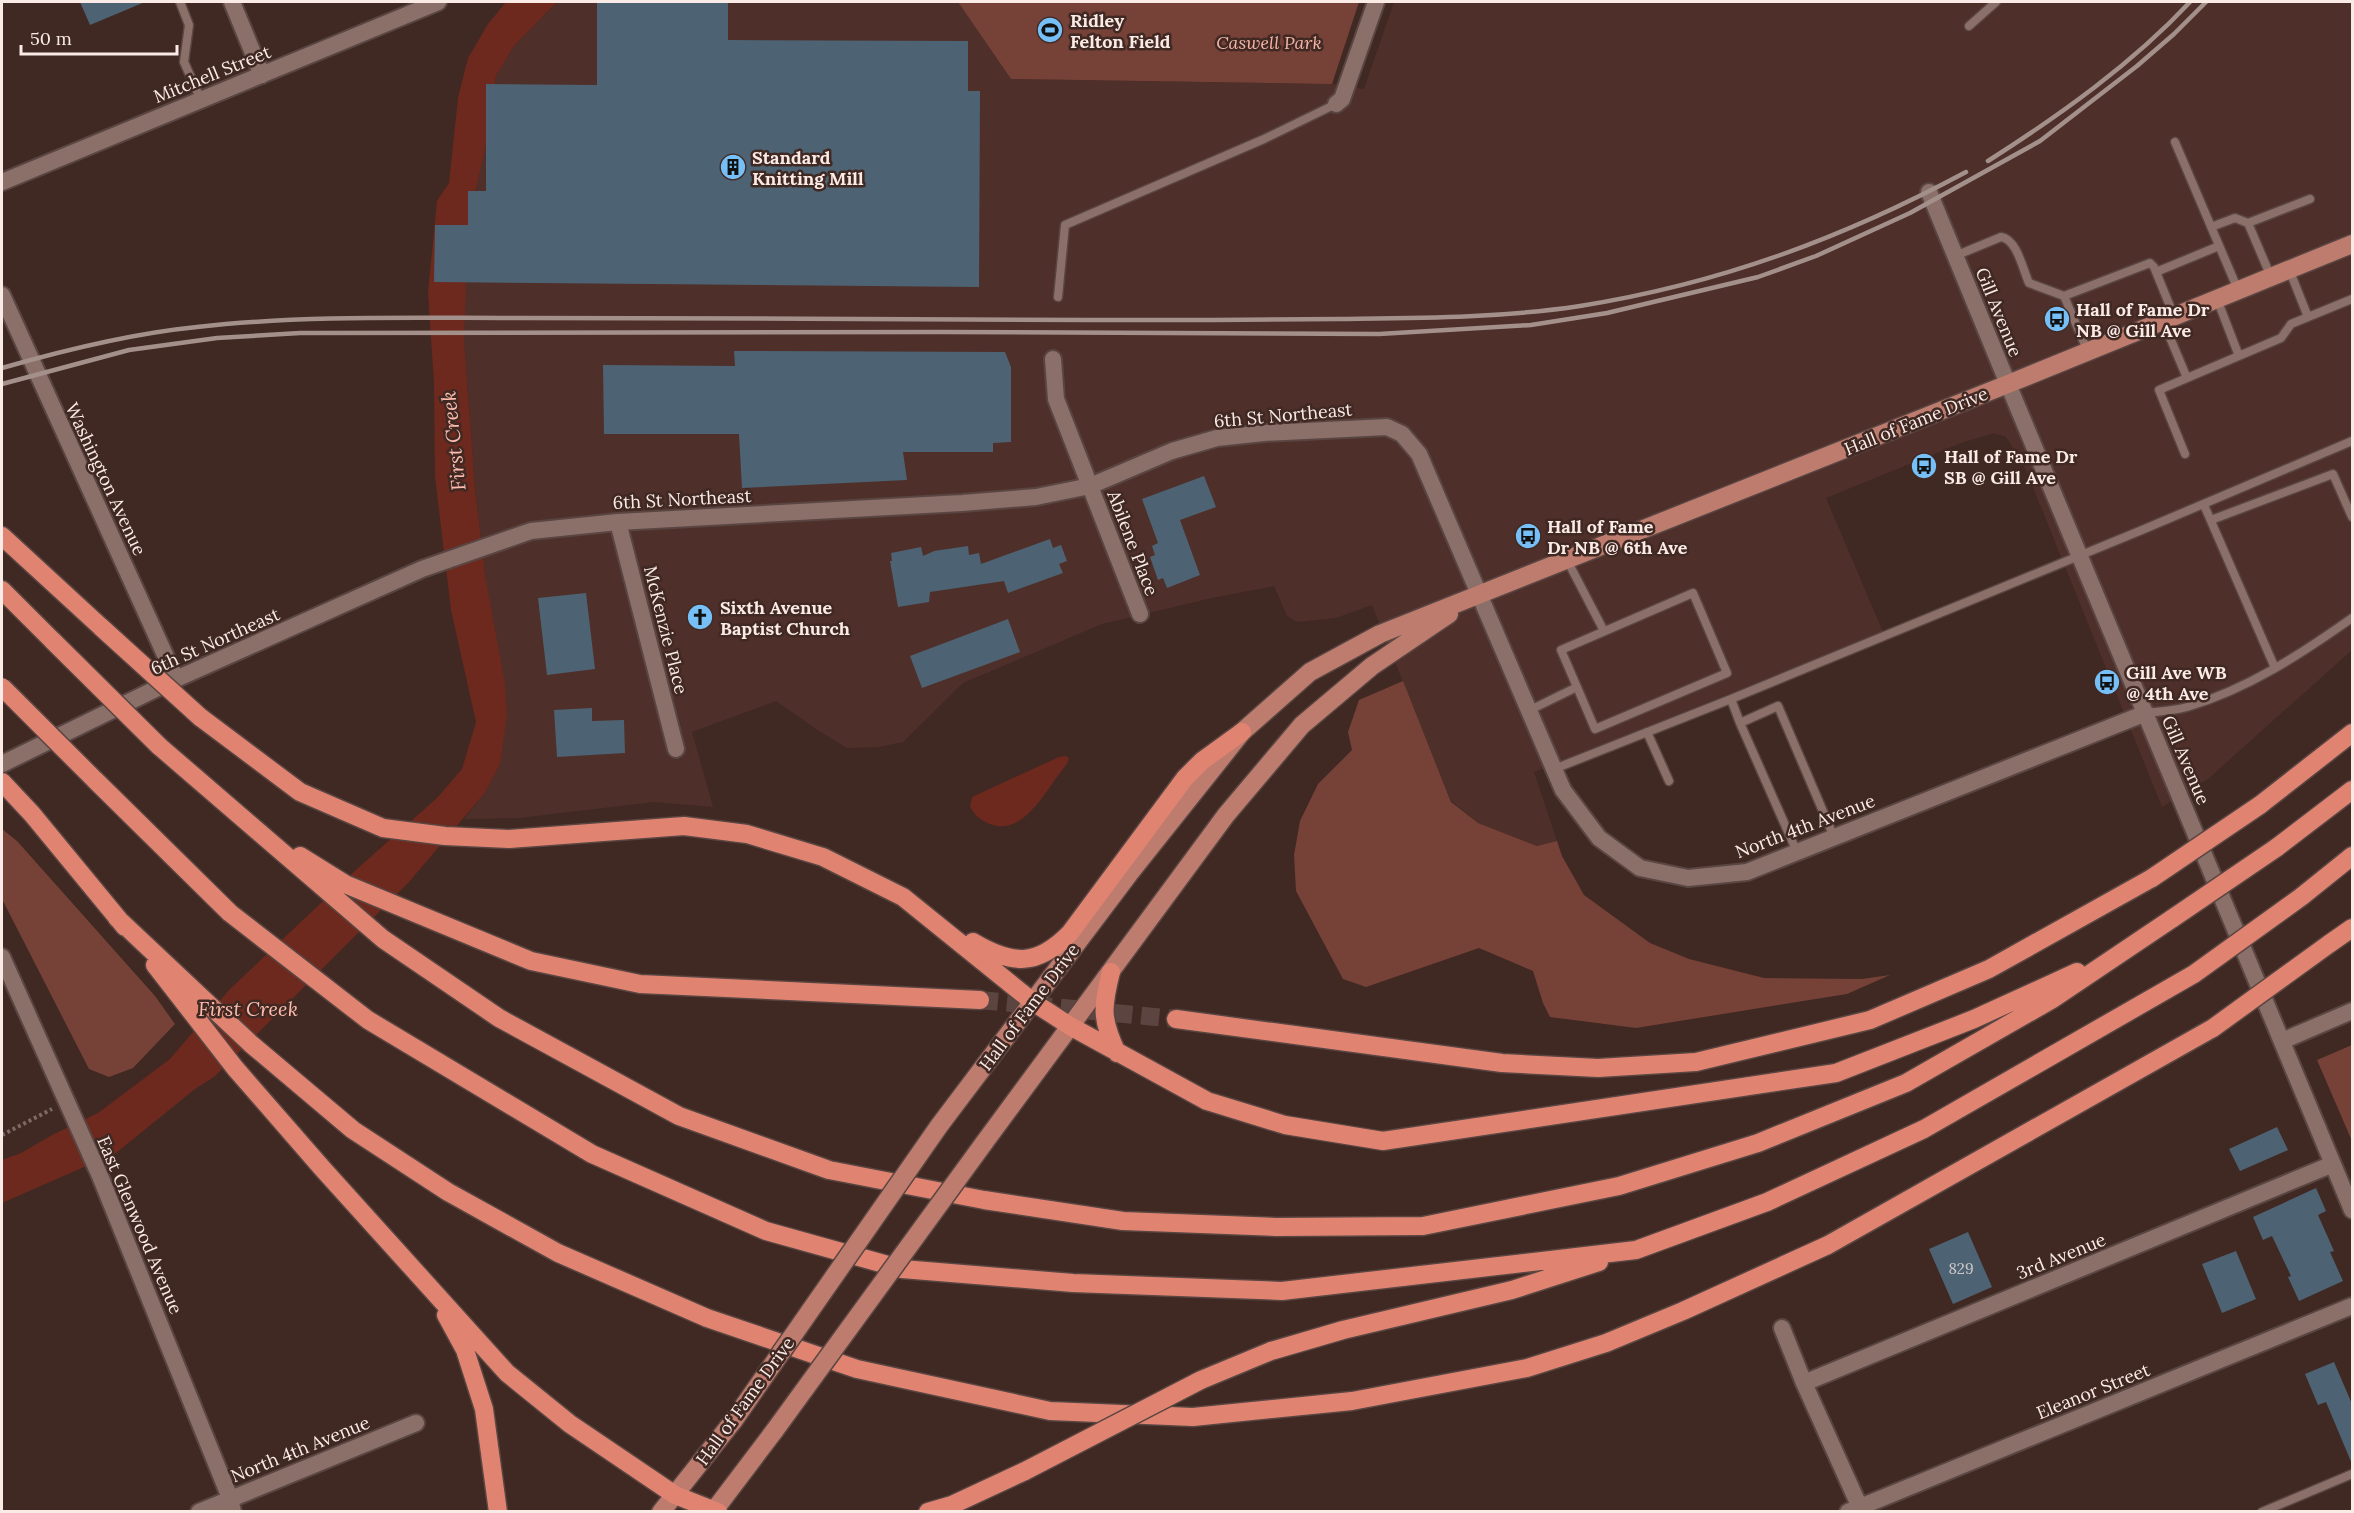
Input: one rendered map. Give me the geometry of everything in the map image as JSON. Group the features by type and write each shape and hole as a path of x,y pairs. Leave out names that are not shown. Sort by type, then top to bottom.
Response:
{"highway":[{"path":"2,536 200,717 300,792 383,828 446,836 509,839 684,826 747,834 823,857 903,897 1033,1002 1070,1026 1207,1101 1285,1125 1383,1141 1836,1073 1974,1019 2119,953"},
{"path":"2,590 159,746 249,825 383,939 486,1010 679,1116 829,1170 984,1200 1123,1221 1276,1227 1423,1226 1619,1186 1758,1143 1906,1083 2051,1000 2276,848 2352,790"},
{"path":"2,687 230,913 368,1020 592,1154 766,1230 902,1269 1073,1283 1282,1291 1636,1250"},
{"path":"922,912 1004,958 1018,960 1047,953 1070,933 1185,778 1202,761 1242,732"},
{"path":"1176,1019 1502,1063 1598,1068 1696,1062 1870,1020 1989,969 2152,878 2260,804 2352,733"},
{"path":"2,782 32,814 117,918 235,1068 507,1374 570,1424 675,1495 715,1511"},
{"path":"249,825 345,884 531,961 640,984 980,1000"},
{"path":"928,1512 946,1508 1024,1471 1201,1380 1271,1351 1343,1330 1512,1290 1636,1250 1767,1202 1924,1130 2194,975 2301,897 2352,856"},
{"path":"117,918 251,1044 352,1130 448,1192 558,1253 718,1322 857,1369 1050,1411 1193,1417 1352,1401 1527,1368 1606,1343 1683,1311 1828,1245 2213,1028 2352,928"},
{"path":"1111,972 1104,1000 1105,1019 1106,1029 1117,1053"},
{"path":"430,1287 465,1350 484,1409 498,1512"}],"main road":[{"name":"Hall of Fame Drive","path":"662,1512 734,1420 939,1126 1129,874 1242,732 1310,672 1380,634 2088,352 2352,244"},
{"name":"Hall of Fame Drive","path":"715,1511 1226,815 1302,725 1372,666 1478,595"}],"street":[{"path":"232,2 262,75"},
{"name":"Mitchell Street","path":"2,182 438,2"},
{"path":"1336,104 1342,99 1376,2"},
{"name":"Gill Avenue","path":"1929,192 2352,1210"},
{"name":"Washington Avenue","path":"2,295 176,679"},
{"name":"Abilene Place","path":"1053,359 1056,399 1140,614"},
{"name":"6th St Northeast","path":"2,764 176,679 422,569 531,531 618,522 1036,497 1090,486 1172,451 1217,438 1264,433 1387,427 1402,434"},
{"name":"North 4th Avenue","path":"1402,434 1419,454 1563,790 1599,838 1640,868 1688,878 1747,872 2146,713"},
{"name":"McKenzie Place","path":"618,522 676,748"},
{"name":"East Glenwood Avenue","path":"2,957 100,1176 232,1505"},
{"path":"2282,1041 2352,1011"},
{"name":"3rd Avenue","path":"1804,1383 2333,1164"},
{"name":"Eleanor Street","path":"1857,1510 2352,1306"},
{"path":"1782,1328 1857,1510"},
{"name":"North 4th Avenue","path":"199,1512 232,1505 416,1423"}],"lane":[{"path":"180,2 189,25 184,62 201,100"},
{"path":"1969,26 1996,2"},
{"path":"1058,297 1065,225 1264,139 1336,104"},
{"path":"2175,142 2238,290"},
{"path":"2211,227 2235,218 2248,223 2310,199"},
{"path":"2248,223 2271,277"},
{"path":"1955,256 2001,237 2006,238 2012,243 2029,283 2064,296 2150,263 2156,272 2187,378"},
{"path":"2156,272 2219,246"},
{"path":"2289,269 2308,317"},
{"path":"2064,296 2088,352"},
{"path":"2217,299 2239,356"},
{"path":"2185,454 2159,390 2281,338 2291,324 2352,299"},
{"path":"1554,769 2080,556 2352,441"},
{"path":"2211,520 2333,474 2352,517"},
{"path":"2204,504 2275,668"},
{"path":"1567,560 1604,631"},
{"path":"1693,593 1726,673 1595,729 1561,650 1604,631 1693,593"},
{"path":"2146,713 2185,708 2258,678 2303,652 2352,618"},
{"path":"1528,711 1577,687"},
{"path":"1731,699 1797,852"},
{"path":"1740,723 1778,706 1834,837"},
{"path":"1647,732 1669,780"},
{"path":"2262,1512 2352,1474"}],"path":[{"path":"2,1135 66,1101"}],"shaded area":[{"path":"557,2 958,2 1011,79 1332,84 1364,89 1394,2 2352,2 2352,650 2208,779 2162,807 2026,470 2006,437 1994,433 1961,443 1826,498 1883,632 1534,772 1557,841 1537,846 1478,823 1451,801 1372,605 1336,618 1297,622 1287,616 1274,586 1102,624 963,683 903,742 878,747 847,748 776,701 692,732 713,807 654,802 519,818 464,819 484,794 486,581 475,488 464,340 464,291 477,185 496,76 514,46"}],"green space":[{"name":"Caswell Park","path":"958,2 1359,2 1332,84 1011,79"},
{"path":"1403,681 1451,802 1478,823 1537,846 1557,841 1562,856 1584,895 1650,943 1689,959 1764,978 1862,979 1890,975 1847,994 1636,1028 1550,1017 1533,971 1479,948 1366,987 1343,979 1296,891 1294,855 1300,821 1318,784 1352,750 1348,732 1359,700"},
{"path":"2,829 17,841 155,996 175,1024 133,1068 109,1077 89,1069 2,899"},
{"path":"2352,1045 2352,1141 2317,1060"}],"water":[{"name":"First Creek","path":"506,2 557,2 514,46 496,76 486,144 468,225 464,340 475,488 486,581 505,684 507,716 500,764 484,794 409,882 214,1077 195,1089 116,1153 2,1203 2,1160 21,1153 98,1113 170,1059 229,990 357,869 438,797 462,769 476,722 451,610 435,477 434,384 428,292 437,201 449,183 458,98 468,58 488,24"},
{"path":"1059,757 1069,758 1067,764 1044,796 1025,817 1014,823 1003,826 990,824 978,817 970,806 972,797"}],"building":[{"path":"80,2 145,2 90,25"},
{"name":"Standard Knitting Mill","path":"597,2 728,2 728,40 968,41 968,91 980,91 979,287 434,282 435,225 468,225 468,191 486,191 486,84 597,85"},
{"path":"734,351 1005,352 1011,367 1011,442 993,443 993,452 903,452 907,480 742,488 739,434 604,434 603,365 735,366"},
{"path":"1204,476 1216,507 1180,520 1200,575 1167,588 1163,578 1158,580 1150,557 1155,555 1152,546 1158,543 1142,499"},
{"path":"1050,539 1053,548 1061,545 1067,561 1059,564 1063,573 1008,593 1004,581 930,592 929,602 898,607 890,561 892,561 891,553 921,547 923,556 934,551 968,546 969,555 979,553 981,564"},
{"path":"586,593 595,669 547,675 538,598"},
{"path":"1008,619 1020,652 922,688 910,656"},
{"path":"592,708 592,721 624,720 625,753 557,757 554,710"},
{"path":"2277,1127 2288,1150 2240,1171 2229,1149"},
{"path":"2316,1188 2326,1211 2318,1215 2334,1251 2330,1252 2343,1281 2299,1301 2288,1277 2291,1276 2272,1236 2263,1240 2253,1217"},
{"path":"1968,1232 1992,1287 1953,1304 1929,1249"},
{"path":"2236,1251 2256,1299 2222,1313 2202,1264"},
{"path":"2334,1362 2352,1404 2352,1464 2326,1402 2318,1405 2305,1374"}],"tunnel":[{"path":"980,1000 1176,1019"}],"railway":[{"path":"1988,161 2094,88 2144,47 2190,2"},
{"path":"2,384 129,350 217,338 300,333 1379,334 1531,325 1607,313 1758,277 1816,256 1910,213 2040,141 2137,66 2206,2"},
{"path":"2,368 74,349 149,334 237,323 317,319 1277,320 1460,317 1520,313 1631,297 1682,285 1779,256 1873,218 1966,172"}],"place":[{"name":"Ridley Felton Field","path":"1050,30"},
{"name":"Standard Knitting Mill","path":"733,167"},
{"name":"Hall of Fame Dr NB @ Gill Ave","path":"2057,319"},
{"name":"Hall of Fame Dr SB @ Gill Ave","path":"1924,466"},
{"name":"Hall of Fame Dr NB @ 6th Ave","path":"1528,536"},
{"name":"Sixth Avenue Baptist Church","path":"700,617"},
{"name":"Gill Ave WB @ 4th Ave","path":"2107,682"}]}
